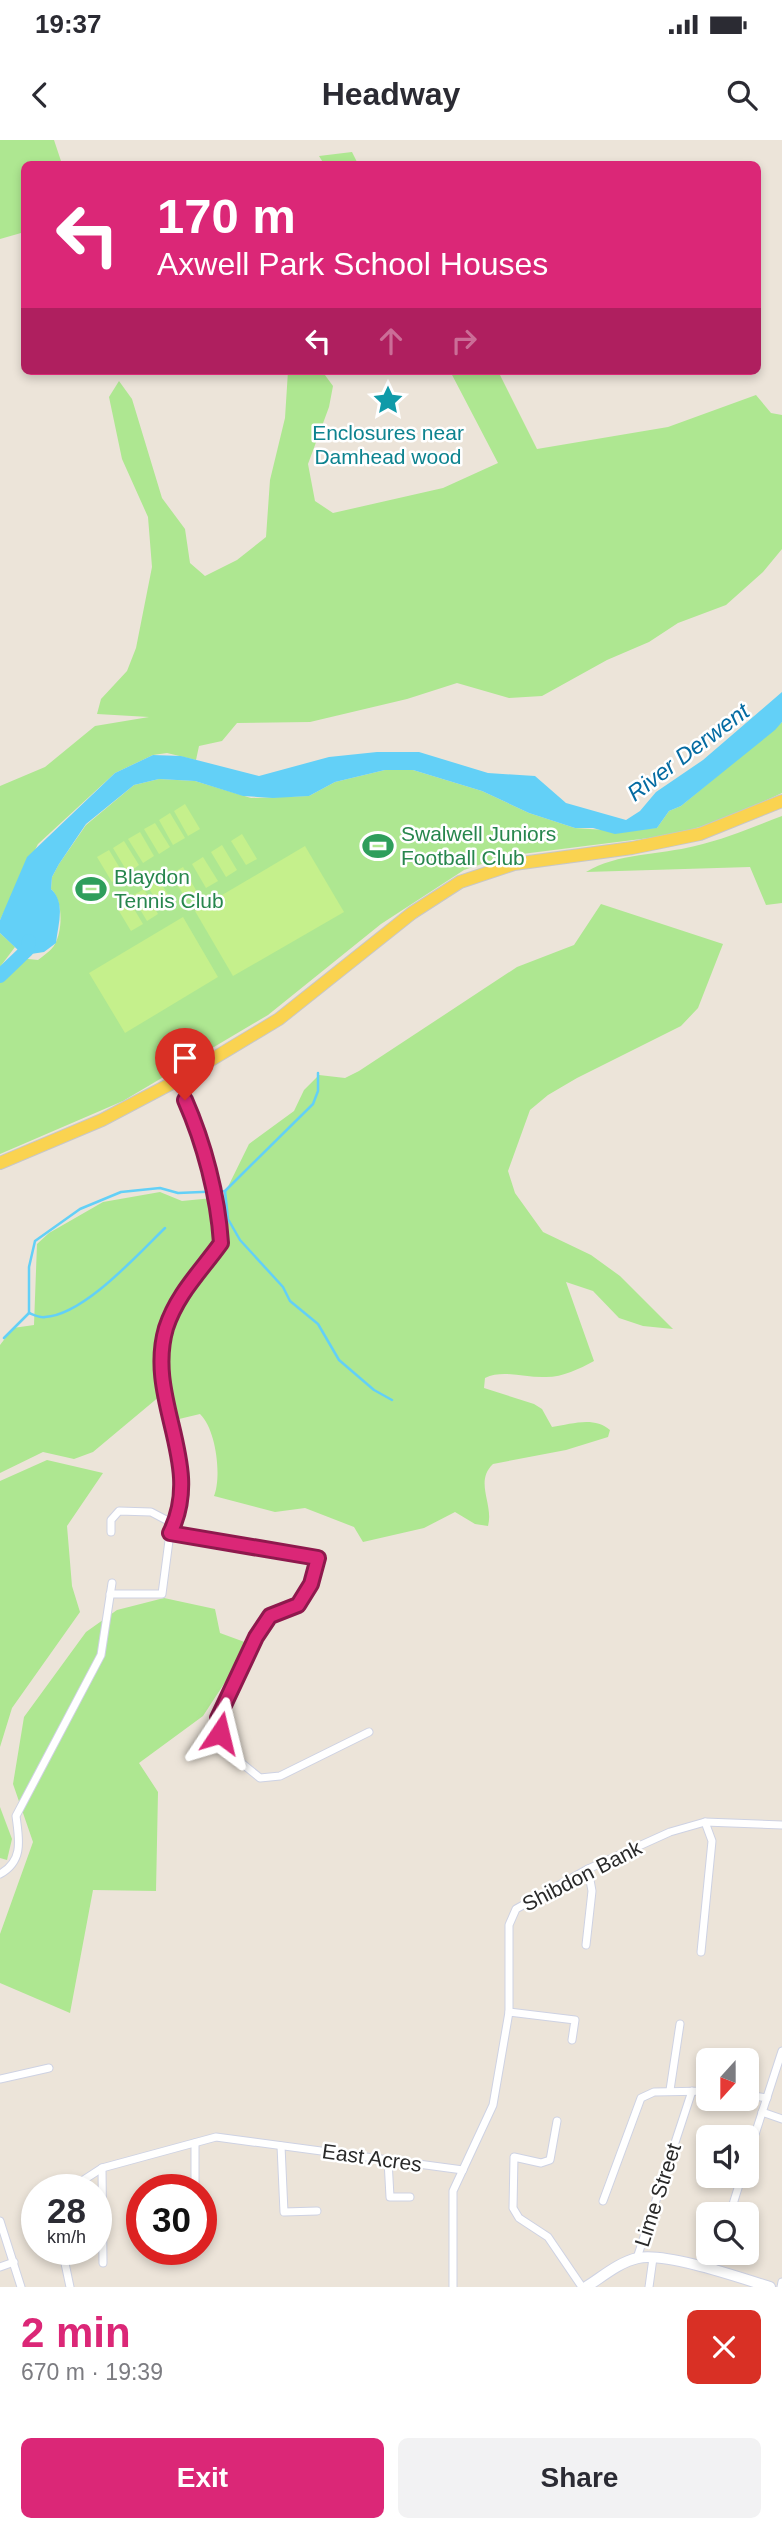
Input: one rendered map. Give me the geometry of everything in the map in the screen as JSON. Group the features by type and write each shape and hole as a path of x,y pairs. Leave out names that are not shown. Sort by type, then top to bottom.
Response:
{"main road":[{"path":"0,1163 102,1120 176,1081 279,1019 412,913 460,882 514,864 632,848 700,834 782,802"}],"street":[{"path":"110,1594 162,1594 170,1533 181,1511 183,1486 163,1389 161,1358 166,1329 176,1301 221,1243 210,1180 190,1110 176,1081"},
{"path":"111,1532 111,1520 119,1511 151,1512 174,1524"},
{"path":"170,1533 318,1558 311,1584 298,1605 270,1616 256,1637 218,1718 223,1748 260,1778 280,1776 369,1732"},
{"path":"0,1874 9,1870 17,1857 20,1844 18,1812 102,1655 112,1583"},
{"path":"701,1952 712,1841 705,1822"},
{"name":"Shibdon Bank","path":"453,2287 453,2191 494,2105 509,2012 509,1925 516,1909 588,1868 670,1832 705,1822 782,1825"},
{"path":"586,1945 592,1891 588,1868"},
{"path":"509,2012 575,2020 572,2040"},
{"path":"670,2090 680,2024"},
{"path":"758,2125 778,2077 782,2051"},
{"path":"0,2079 49,2068"},
{"name":"Lime Street","path":"637,2258 692,2091"},
{"path":"603,2200 641,2098 654,2092 696,2091"},
{"path":"760,2097 767,2098"},
{"path":"762,2112 782,2119"},
{"path":"558,2121 550,2160 541,2163 514,2157 513,2208 519,2218 548,2237 584,2287 637,2258 653,2258 712,2268 770,2287"},
{"name":"East Acres","path":"93,2174 102,2168 216,2137 463,2170"},
{"path":"195,2143 195,2174"},
{"path":"281,2146 284,2212 317,2211"},
{"path":"388,2160 390,2197 410,2197"},
{"path":"102,2168 102,2174"},
{"path":"0,2221 21,2287"},
{"path":"649,2287 653,2258"},
{"path":"0,2267 14,2262"},
{"path":"65,2265 70,2287"}],"green space":[{"path":"0,140 54,140 61,161 21,161 21,233 0,239"},
{"path":"352,152 356,161 322,161 319,156"},
{"path":"288,375 325,375 333,386 329,407 308,464 315,501 333,513 443,488 498,463 452,375 500,375 537,449 668,427 756,395 771,413 782,415 782,549 763,572 726,605 678,623 649,642 607,660 542,696 509,698 457,683 407,699 310,722 237,723 222,741 199,746 196,760 167,753 153,755 115,773 38,844 0,920 0,786 45,767 95,726 149,717 97,714 101,699 127,671 136,648 152,567 148,517 122,459 109,397 119,381 132,399 162,498 185,529 190,563 205,576 237,560 266,537 270,480 285,418"},
{"path":"782,722 782,793 723,820 673,835 505,856 464,870 381,924 268,1015 123,1101 0,1154 0,982 19,958 38,960 54,946 58,938 60,907 51,889 52,877 86,825 134,785 159,779 195,781 251,798 309,796 335,782 385,770 413,770 482,791 529,813 575,828 657,828 669,811 681,806"},
{"path":"185,804 200,829 188,836 174,811"},
{"path":"170,813 185,838 173,845 159,820"},
{"path":"782,816 782,903 766,905 750,867 586,872 611,861 706,843"},
{"path":"155,823 170,847 159,854 144,829"},
{"path":"140,832 154,856 143,863 128,839"},
{"path":"242,834 257,859 246,865 231,841"},
{"path":"124,841 139,865 128,873 113,848"},
{"path":"222,845 237,870 226,877 211,852"},
{"path":"305,846 344,912 233,976 195,911"},
{"path":"109,850 124,875 112,882 97,857"},
{"path":"203,857 218,881 206,888 192,864"},
{"path":"183,867 197,892 186,899 171,874"},
{"path":"159,880 174,904 163,911 148,887"},
{"path":"144,889 158,914 147,921 132,896"},
{"path":"128,899 143,924 131,931 116,906"},
{"path":"601,904 723,944 698,1008 681,1026 577,1078 548,1095 530,1110 508,1171 515,1193 543,1232 591,1255 620,1276 673,1329 643,1326 619,1318 593,1291 566,1282 594,1361 552,1377 492,1375 485,1378 484,1388 534,1404 542,1409 552,1427 582,1422 597,1423 610,1430 608,1437 566,1450 493,1464 485,1478 488,1526 475,1524 455,1512 424,1528 363,1542 354,1527 305,1508 275,1512 214,1496 217,1477 216,1453 206,1421 200,1414 179,1419 160,1396 93,1452 74,1459 43,1452 0,1473 0,1345 13,1328 34,1325 37,1244 49,1233 103,1202 160,1192 182,1201 223,1197 249,1144 294,1111 304,1090 319,1075 345,1078 359,1071 517,967 574,945"},
{"path":"183,917 218,977 125,1033 89,973"},
{"path":"0,933 15,947 0,967"},
{"path":"47,1460 103,1473 67,1526 72,1586 80,1612 12,1708 0,1747 0,1481"},
{"path":"164,1598 215,1609 220,1633 250,1644 203,1716 139,1763 158,1792 156,1891 93,1890 70,2013 0,1983 0,1934 33,1842 13,1784 24,1717 86,1632 117,1610"},
{"path":"0,1807 12,1839 7,1860 0,1858"}],"water":[{"path":"782,692 782,722 775,730 681,806 669,811 657,828 615,834 593,828 575,828 529,813 482,791 413,770 385,770 335,782 309,796 273,798 243,796 195,781 159,779 134,785 86,824 52,877 51,889 60,907 56,943 44,952 18,956 18,950 0,933 0,920 27,857 115,773 153,755 181,756 259,776 329,757 377,752 419,752 488,773 535,776 566,803 626,820 640,811 656,792 703,760"}],"waterway":[{"name":"River Derwent","path":"0,976 27,950 29,941"},
{"path":"4,1338 29,1313 29,1267 35,1241 80,1209 121,1192 160,1188 178,1193 225,1191 313,1104 318,1091 318,1073"},
{"path":"225,1191 228,1219 240,1240 283,1287 290,1301 318,1324 339,1360 374,1390 392,1400"},
{"path":"29,1313 45,1317 60,1314 76,1306 110,1282 165,1228"}],"place":[{"name":"Enclosures near Damhead wood","path":"388,400"},
{"name":"Swalwell Juniors Football Club","path":"378,846"},
{"name":"Blaydon Tennis Club","path":"91,889"}],"route":[{"path":"185,1100 206,1161 220,1222 221,1243 176,1301 163,1344 163,1389 174,1429 183,1486 181,1511 170,1533 318,1558 311,1584 298,1605 270,1616 256,1637 218,1718 220,1733"}]}
